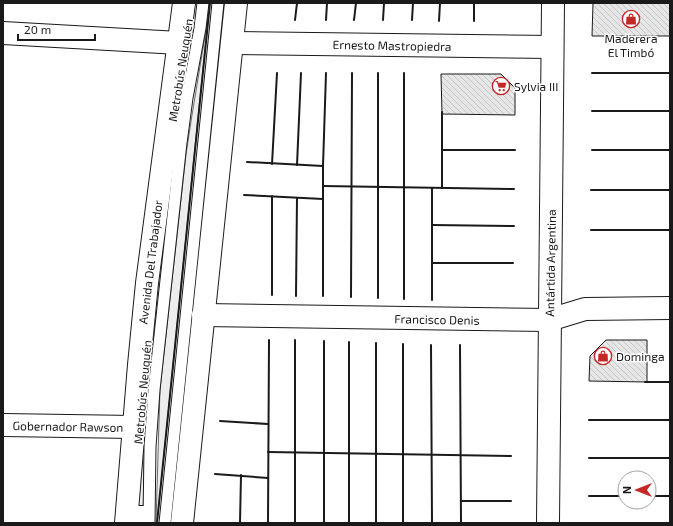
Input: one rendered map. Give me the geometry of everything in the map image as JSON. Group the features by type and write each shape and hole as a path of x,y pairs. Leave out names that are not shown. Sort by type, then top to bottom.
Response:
{"main road":[{"name":"Avenida Del Trabajador","path":"126,523 147,283 184,3"},
{"path":"182,523 236,3"},
{"name":"Antártida Argentina","path":"548,523 553,3"},
{"path":"3,33 179,43"},
{"name":"Ernesto Mastropiedra","path":"232,43 552,47"},
{"name":"Francisco Denis","path":"203,315 550,320 585,309 670,308"},
{"name":"Gobernador Rawson","path":"3,425 134,427"},
{"path":"132,523 132,517 143,517 142,523"}],"lane":[{"name":"Metrobús Neuquén","path":"149,523 150,447 155,382 181,143 203,3"},
{"path":"165,523 218,3"}],"shaded area":[{"path":"208,18 156,523 160,389 186,154"},
{"path":"146,396 143,517 132,517"}],"building":[{"name":"Maderera El Timbó","path":"593,3 670,3 670,36 592,36"},
{"path":"441,74 501,74 515,88 515,115 442,114"},
{"path":"606,340 647,340 647,382 589,381 590,356"}],"wall":[{"path":"157,523 210,3"},
{"path":"295,20 297,3"},
{"path":"326,20 327,3"},
{"path":"354,20 356,3"},
{"path":"383,20 384,3"},
{"path":"412,20 413,3"},
{"path":"439,21 440,3"},
{"path":"474,3 474,21"},
{"path":"272,164 277,73"},
{"path":"297,165 301,73"},
{"path":"323,296 323,166 326,73"},
{"path":"351,297 352,73"},
{"path":"378,73 378,298"},
{"path":"404,73 404,299"},
{"path":"592,73 670,73"},
{"path":"592,111 670,111"},
{"path":"442,112 442,188"},
{"path":"442,150 515,150"},
{"path":"592,150 670,150"},
{"path":"247,162 323,166"},
{"path":"323,186 514,189"},
{"path":"432,188 432,300"},
{"path":"591,190 670,190"},
{"path":"244,195 323,199"},
{"path":"272,196 272,295"},
{"path":"296,296 297,198"},
{"path":"432,225 514,226"},
{"path":"591,230 670,230"},
{"path":"432,263 513,263"},
{"path":"268,523 269,340"},
{"path":"295,340 295,523"},
{"path":"324,341 324,523"},
{"path":"349,342 349,523"},
{"path":"376,343 376,523"},
{"path":"403,344 403,523"},
{"path":"431,345 432,523"},
{"path":"460,345 461,523"},
{"path":"645,382 670,382"},
{"path":"589,420 670,420"},
{"path":"220,421 268,424"},
{"path":"268,452 511,456"},
{"path":"589,458 670,458"},
{"path":"215,474 268,478"},
{"path":"240,523 241,475"},
{"path":"589,496 617,496"},
{"path":"657,496 670,496"},
{"path":"461,501 511,501"}],"place":[{"name":"Maderera El Timbó","path":"631,19"},
{"name":"Sylvia III","path":"501,86"},
{"name":"Dominga","path":"603,356"}]}
